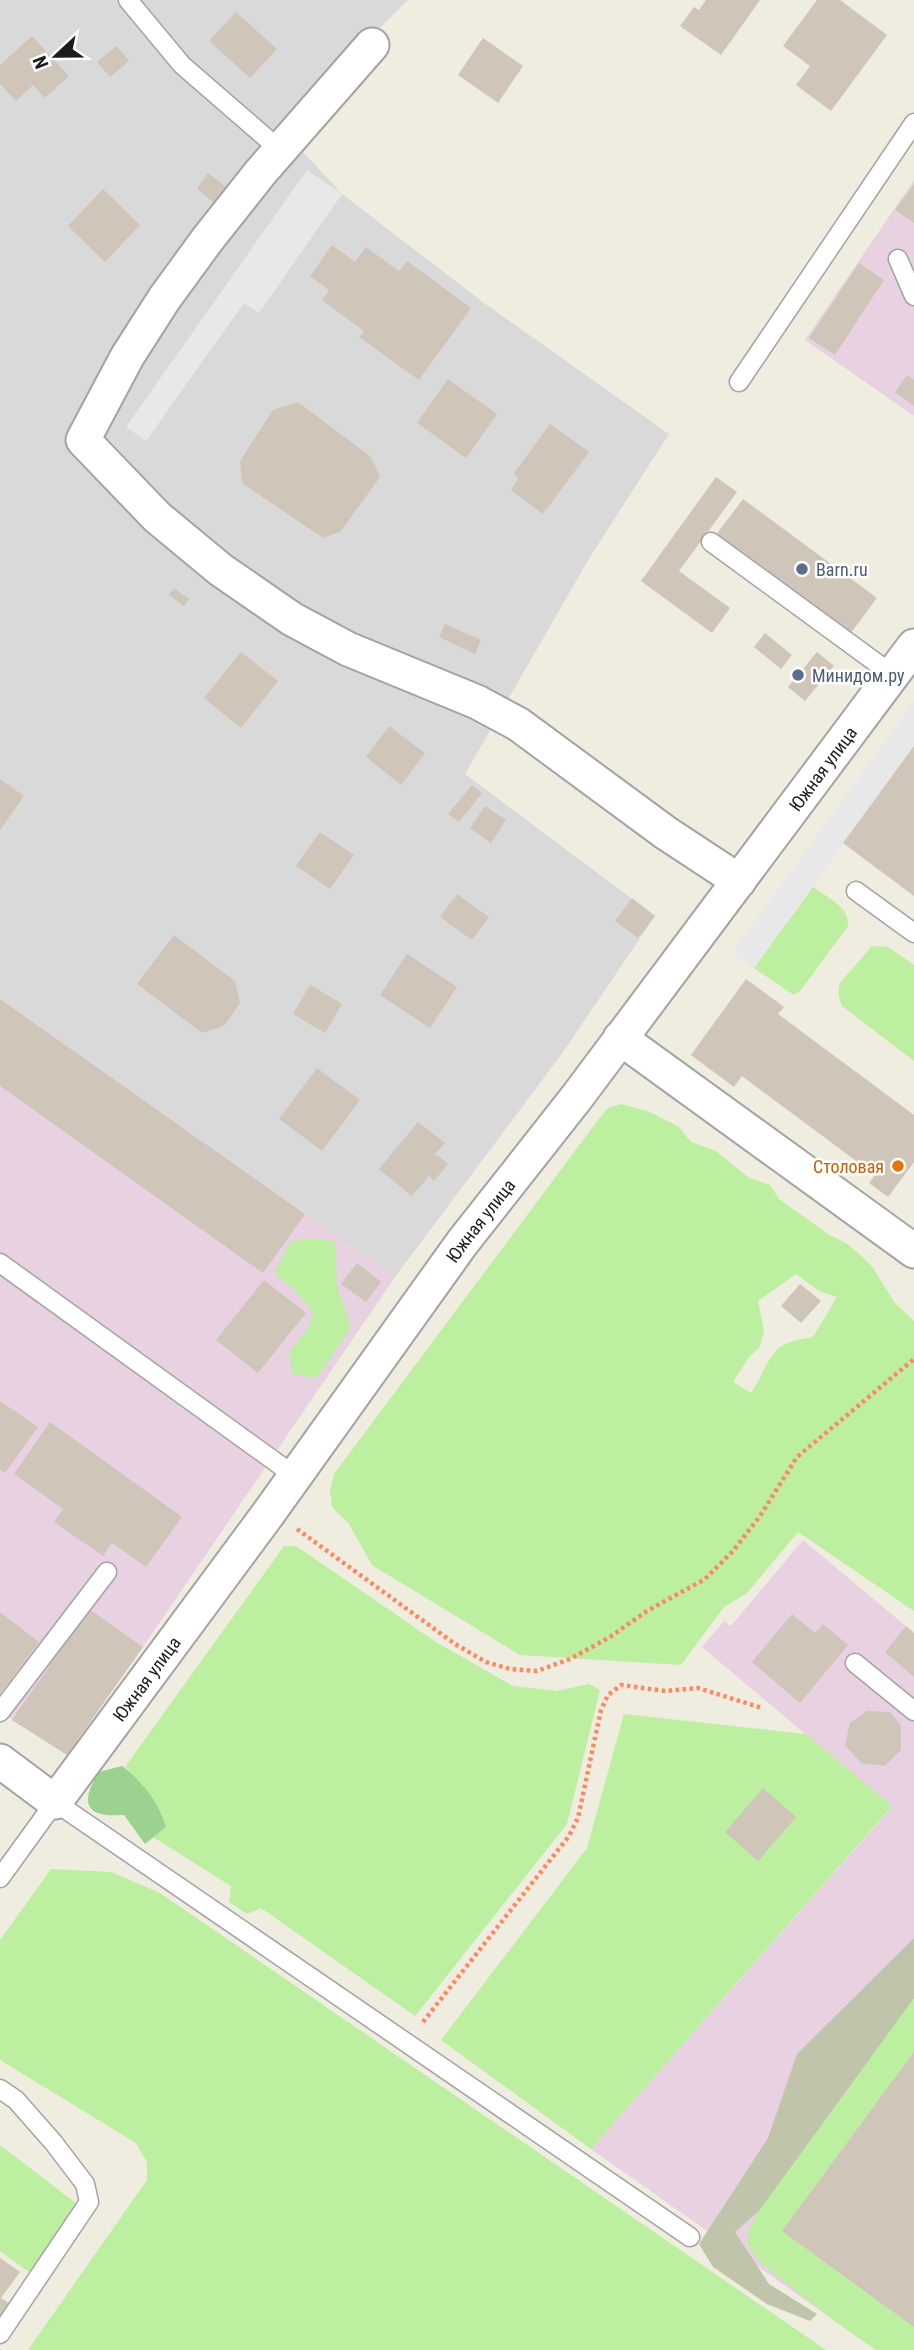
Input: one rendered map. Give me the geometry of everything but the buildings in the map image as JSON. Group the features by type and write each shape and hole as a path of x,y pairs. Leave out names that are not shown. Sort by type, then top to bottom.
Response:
{"street":[{"path":"372,45 280,150 207,240 164,299 117,373 83,440 157,517 220,570 292,619 348,649 477,702 518,724 666,833 740,881"},
{"name":"Южная улица","path":"55,1802 463,1243 740,881 914,646"},
{"path":"620,1038 914,1251"},
{"path":"0,1761 55,1802"}],"lane":[{"path":"128,0 182,65 280,150"},
{"path":"739,382 914,123"},
{"path":"898,259 914,296"},
{"path":"711,542 893,675"},
{"path":"856,891 914,933"},
{"path":"0,1263 295,1476"},
{"path":"0,1712 107,1572"},
{"path":"855,1662 914,1711"},
{"path":"0,1878 7,1854 55,1802 690,2237"},
{"path":"0,2088 16,2100 53,2142 85,2184 89,2202 0,2334"}],"path":[{"path":"271,1509 454,1644 486,1661 510,1669 537,1671 570,1660 647,1611 705,1579 733,1551 760,1516 797,1457 914,1359"},
{"path":"407,2042 569,1836 578,1818 601,1710 608,1695 621,1685 664,1691 698,1688 762,1708"}],"shaded area":[{"path":"0,0 408,0 280,127 342,194 484,303 669,434 590,557 465,774 655,916 563,1052 395,1277 0,999"},
{"path":"307,170 342,194 259,313 244,303 146,441 126,427"},
{"path":"914,180 914,416 805,340"},
{"path":"914,701 914,746 754,968 732,953"},
{"path":"0,999 395,1277 143,1647 80,1734 37,1735 0,1712"},
{"path":"803,1540 914,1633 914,2350 876,2350 591,2149 892,1807 702,1647 724,1621 731,1626"},
{"path":"914,1938 914,1999 759,2211 735,2232 769,2284 817,2314 810,2321 767,2304 713,2267 699,2244 768,2138 797,2054"}],"green space":[{"path":"813,887 841,908 848,919 848,926 801,990 794,995 754,968"},
{"path":"872,946 888,947 914,965 914,1061 842,1006 840,983"},
{"path":"621,1104 647,1111 679,1127 691,1142 716,1151 749,1178 770,1185 779,1199 828,1234 849,1245 872,1266 894,1302 914,1321 914,1611 798,1532 747,1593 724,1607 681,1665 520,1655 372,1565 349,1524 332,1507 330,1490 334,1474 608,1108","holes":["796,1274 819,1291 837,1297 813,1337 785,1344 774,1352 751,1393 733,1382 749,1357 760,1347 764,1331 758,1301"]},
{"path":"309,1238 335,1241 337,1286 351,1327 317,1378 293,1374 289,1352 309,1327 313,1312 275,1271 291,1242"},
{"path":"284,1546 296,1546 436,1642 513,1686 557,1691 589,1684 600,1690 567,1824 415,2016 261,1908 247,1914 229,1902 231,1886 153,1837 166,1827 144,1786 125,1767"},
{"path":"624,1714 806,1734 892,1806 591,2149 441,2040 587,1848"},
{"path":"122,1766 149,1793 166,1827 145,1844 124,1815 101,1814 94,1811 88,1802 90,1789 99,1772"},
{"path":"51,1869 111,1872 160,1893 826,2350 28,2350 147,2180 147,2162 136,2143 0,2060 0,1940"},
{"path":"914,1998 914,2052 782,2231 914,2327 914,2350 876,2350 762,2264 748,2247 749,2230 759,2211"},
{"path":"0,2145 77,2204 29,2272 0,2251"}],"place":[{"name":"Barn.ru","path":"802,569"},
{"name":"Минидом.ру","path":"798,675"},
{"name":"Столовая","path":"898,1166"}]}
